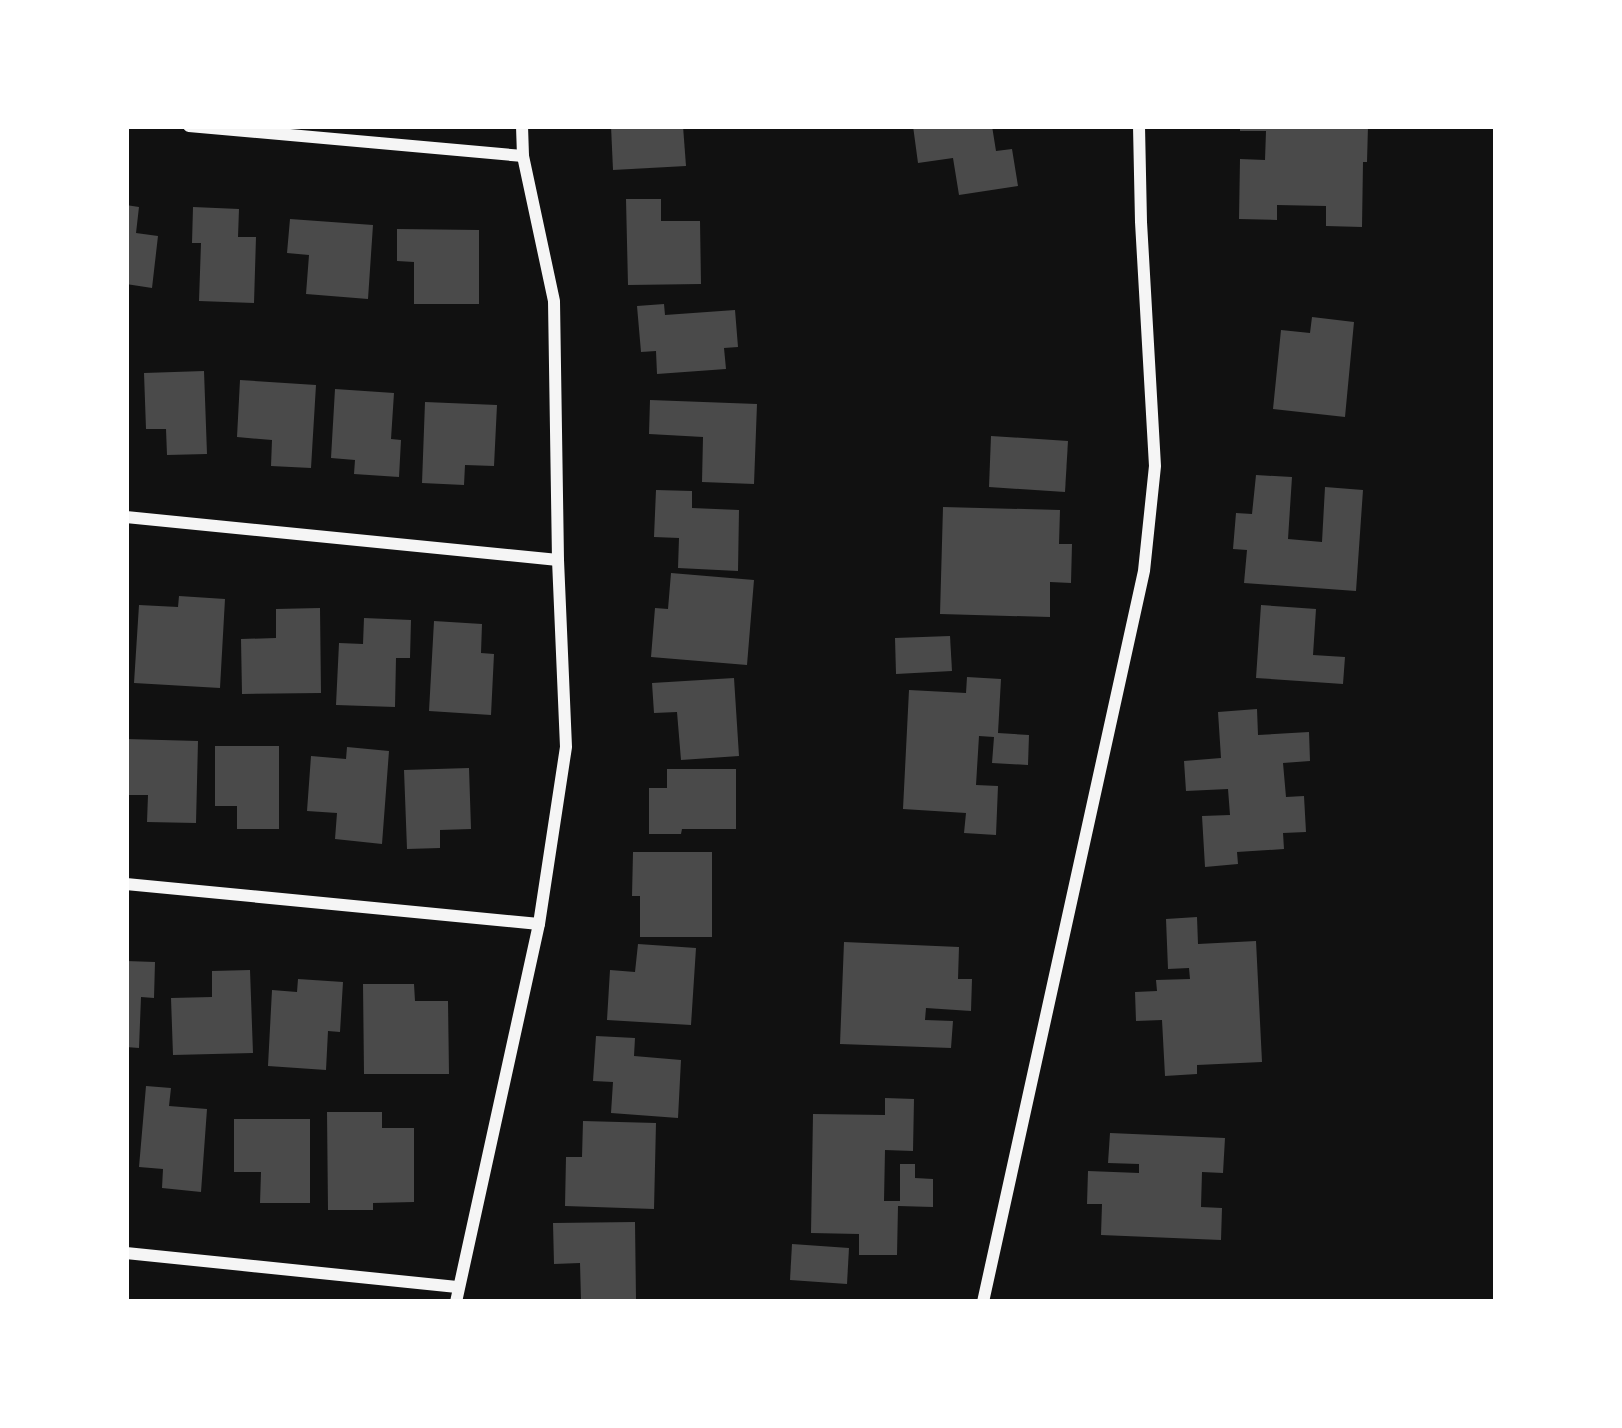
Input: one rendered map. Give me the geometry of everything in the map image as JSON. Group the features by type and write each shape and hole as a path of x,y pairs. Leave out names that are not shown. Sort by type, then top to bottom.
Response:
{"street":[{"path":"189,126 523,156"},
{"path":"126,1253 457,1294 539,924 566,747 554,301 523,156 522,126"},
{"path":"983,1302 1144,571 1155,466 1139,126"},
{"path":"126,517 559,560"},
{"path":"126,884 539,924"}],"building":[{"path":"611,126 683,126 686,166 613,170"},
{"path":"913,126 992,126 996,151 1012,149 1018,186 959,195 953,158 918,163"},
{"path":"1240,126 1368,126 1362,227 1326,226 1326,206 1277,205 1277,220 1239,219 1240,159 1265,160 1266,131 1240,131"},
{"path":"626,199 661,199 661,221 700,221 701,284 628,285"},
{"path":"126,205 139,207 136,233 158,236 152,288 126,284"},
{"path":"193,207 239,209 238,237 256,237 254,303 199,301 201,243 192,243"},
{"path":"290,219 373,225 368,299 306,294 309,255 287,253"},
{"path":"397,229 479,230 479,304 414,304 414,262 397,261"},
{"path":"664,304 665,315 735,310 738,347 724,348 726,369 657,374 656,351 641,352 637,306"},
{"path":"1312,317 1354,322 1345,417 1273,409 1281,330 1310,333"},
{"path":"204,371 207,454 167,455 166,429 146,429 144,373"},
{"path":"240,380 316,385 311,468 271,466 272,440 237,437"},
{"path":"335,389 394,393 391,439 401,440 399,477 354,474 355,460 331,458"},
{"path":"650,400 757,404 754,484 702,482 703,437 649,434"},
{"path":"425,402 497,405 494,466 465,465 464,485 422,483"},
{"path":"991,436 1068,441 1065,492 989,487"},
{"path":"1256,475 1292,477 1288,539 1322,542 1325,487 1363,490 1356,591 1244,583 1247,550 1233,549 1236,513 1252,514"},
{"path":"656,490 692,491 692,508 739,510 738,571 678,568 679,538 654,537"},
{"path":"943,507 1060,510 1059,544 1072,544 1071,583 1050,582 1050,617 940,614"},
{"path":"671,573 754,580 747,665 651,657 655,608 668,609"},
{"path":"179,596 225,599 220,688 134,683 139,605 178,607"},
{"path":"1261,605 1316,609 1313,655 1345,657 1343,684 1256,678"},
{"path":"320,608 321,693 242,694 241,639 276,638 276,609"},
{"path":"364,618 411,620 410,658 396,658 395,707 336,705 339,643 363,644"},
{"path":"434,621 482,624 481,653 494,654 491,715 429,711"},
{"path":"950,636 952,671 896,674 895,638"},
{"path":"967,677 1001,679 998,733 1029,735 1028,765 992,763 994,737 979,736 976,785 998,786 996,835 964,833 966,813 903,809 909,690 966,693"},
{"path":"734,678 739,756 681,760 677,712 654,713 652,683"},
{"path":"1257,709 1258,735 1309,732 1310,761 1283,763 1286,797 1304,796 1306,832 1283,833 1284,849 1237,852 1238,864 1205,867 1202,816 1230,815 1228,789 1186,791 1184,761 1221,758 1218,712"},
{"path":"126,739 198,741 196,823 147,822 148,795 126,795"},
{"path":"215,746 279,746 279,829 237,829 237,806 215,806"},
{"path":"347,747 389,751 382,844 335,839 337,813 307,811 311,756 346,759"},
{"path":"469,768 471,829 440,830 440,848 407,849 404,770"},
{"path":"667,769 736,769 736,829 649,834 649,788 667,788"},
{"path":"633,852 712,852 712,937 640,937 640,896 632,896"},
{"path":"1197,917 1198,944 1256,941 1262,1062 1197,1065 1197,1074 1165,1076 1162,1020 1136,1021 1135,992 1157,991 1156,980 1190,979 1189,968 1168,969 1166,919"},
{"path":"844,942 959,947 958,979 972,979 971,1011 926,1008 925,1020 953,1021 951,1048 840,1044"},
{"path":"638,944 696,948 691,1025 607,1020 610,970 635,972"},
{"path":"126,961 155,962 154,998 141,997 139,1048 126,1047"},
{"path":"250,970 253,1053 173,1055 171,998 212,997 212,971"},
{"path":"298,979 343,982 340,1032 328,1031 326,1070 268,1066 272,990 297,992"},
{"path":"363,984 414,984 415,1001 448,1001 449,1074 364,1074"},
{"path":"596,1036 635,1038 634,1056 681,1060 678,1118 611,1113 613,1082 593,1081"},
{"path":"146,1086 171,1088 169,1106 207,1109 201,1192 162,1188 163,1169 139,1167"},
{"path":"885,1098 914,1099 913,1151 885,1150 884,1201 900,1201 900,1164 915,1164 915,1178 933,1179 933,1207 898,1206 897,1255 859,1255 859,1234 811,1233 813,1114 885,1115"},
{"path":"327,1112 382,1112 382,1128 414,1128 414,1202 373,1203 373,1210 328,1210"},
{"path":"234,1119 310,1119 310,1203 260,1203 261,1172 234,1172"},
{"path":"583,1121 656,1123 654,1209 565,1206 566,1157 582,1157"},
{"path":"1110,1133 1225,1138 1223,1173 1202,1172 1201,1207 1222,1208 1221,1240 1101,1235 1102,1204 1087,1204 1088,1171 1139,1173 1139,1164 1108,1163"},
{"path":"635,1222 636,1299 581,1300 580,1263 554,1264 553,1223"},
{"path":"792,1244 849,1248 847,1284 790,1280"}]}
